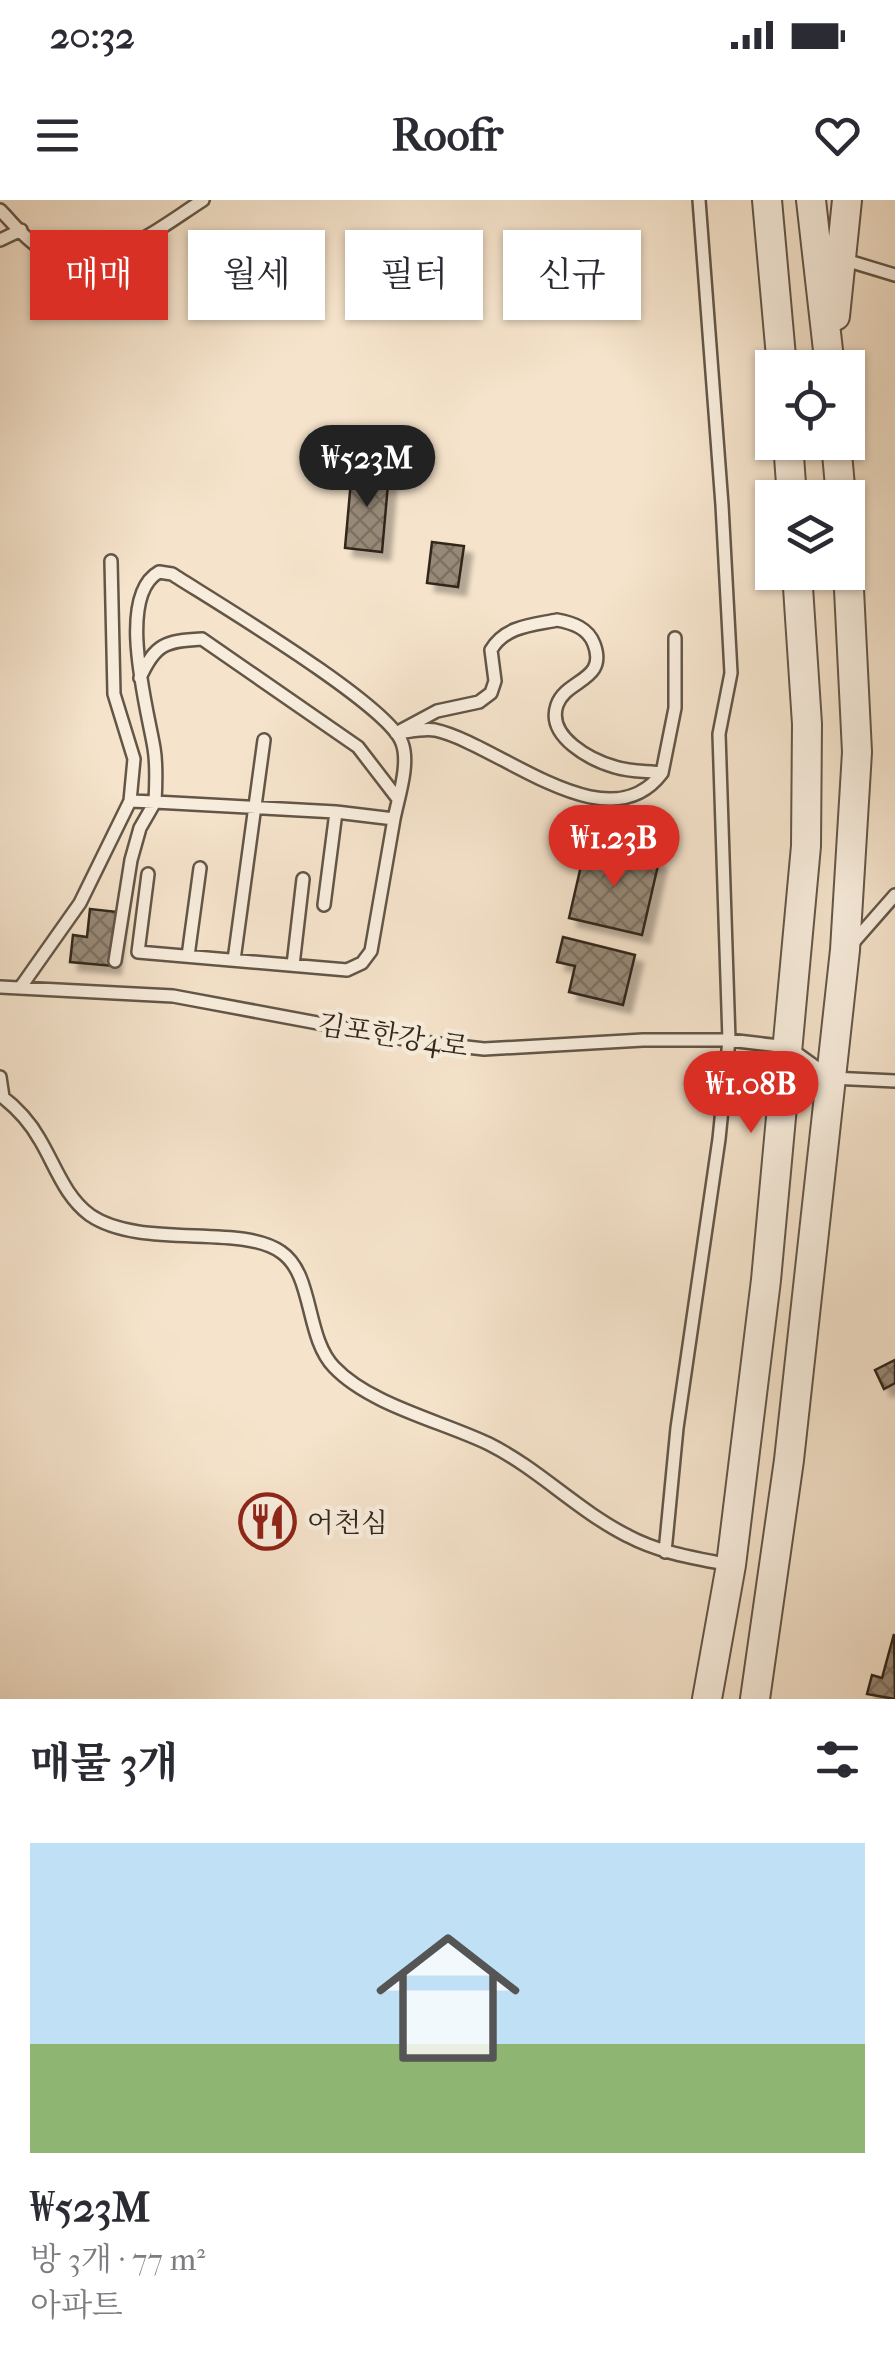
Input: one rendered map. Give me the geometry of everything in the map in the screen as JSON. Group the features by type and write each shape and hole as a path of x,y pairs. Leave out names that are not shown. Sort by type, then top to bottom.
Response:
{"street":[{"path":"768,200 780,350"},
{"path":"811,200 828,350"},
{"path":"831,350 847,200"},
{"path":"707,1699 731,1565 766,1280 806,846 807,724 798,590"},
{"path":"758,1698 781,1529 845,950 857,752 849,590"}],"lane":[{"path":"0,210 40,248 83,261 131,246 202,200"},
{"path":"664,1552 729,1040 719,734 731,672 699,200"},
{"path":"0,240 21,230"},
{"path":"842,259 895,275"},
{"path":"20,988 80,903 130,801 134,759 114,694 112,561"},
{"path":"115,962 130,860 140,828 156,802 154,748 139,682 139,595 148,578 160,572 172,574 324,673 393,726 403,745 398,798 371,952 362,963 347,970 138,952 148,874"},
{"path":"396,733 437,712 480,702 491,693 495,681 491,650 497,640 512,630 557,620 574,623 589,634 596,649 597,666 590,677 558,702 555,715 567,741 616,768 662,773"},
{"path":"396,733 432,729 495,754 558,786 601,799 639,794 652,787 662,773 676,708 675,638"},
{"path":"139,682 150,656 162,645 202,639 358,747 398,798"},
{"path":"234,960 264,740"},
{"path":"130,801 336,812 394,819"},
{"path":"324,905 336,812"},
{"path":"188,956 200,868"},
{"path":"292,965 303,879"},
{"path":"845,950 895,895"},
{"name":"김포한강4로","path":"0,987 173,996 397,1038 484,1050 643,1040 729,1040 788,1047 831,1078"},
{"path":"0,1078 1,1096 32,1128 65,1187 91,1216 176,1238 270,1244 286,1255 297,1270 321,1350 348,1379 369,1393 441,1422 516,1459 606,1524 664,1552 731,1565"},
{"path":"831,1078 895,1081"}],"building":[{"path":"352,469 389,473 382,552 345,548"},
{"path":"432,542 464,546 458,587 427,583"},
{"path":"586,844 659,861 642,935 569,918"},
{"path":"90,909 118,912 113,966 70,962 73,935 87,937"},
{"path":"563,937 635,955 623,1005 569,992 575,966 557,962"},
{"path":"895,1360 895,1383 884,1389 875,1370"},
{"path":"894,1634 895,1699 867,1694 872,1675 882,1678"}],"place":[{"name":"어천심","path":"268,1522"}]}
